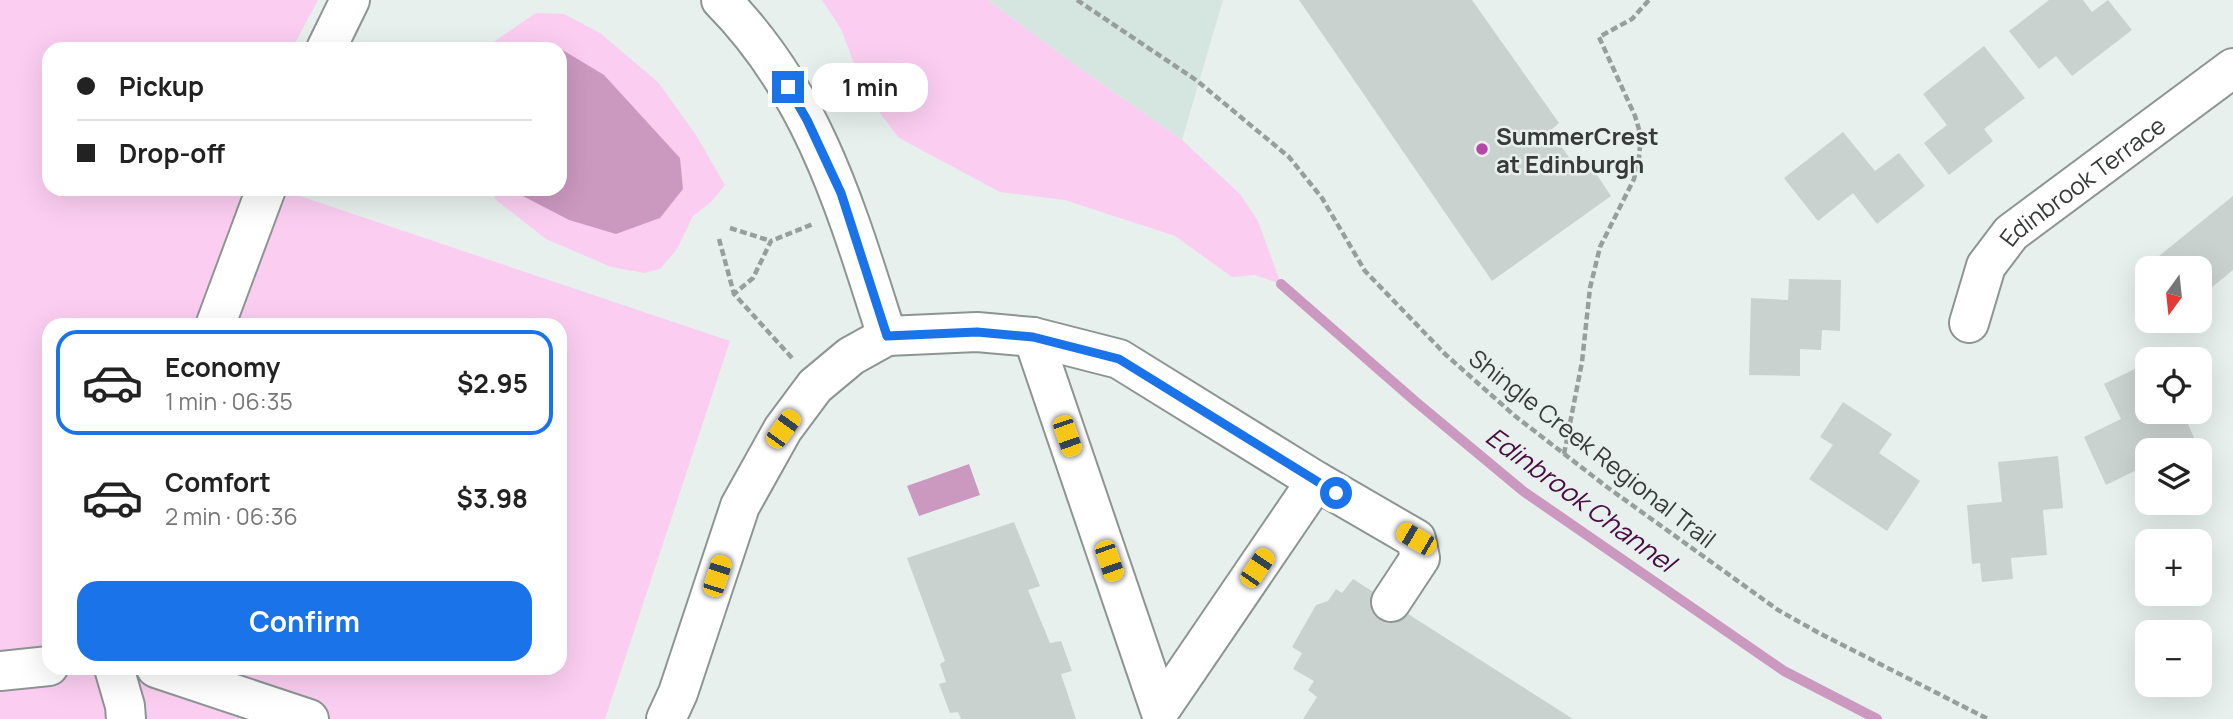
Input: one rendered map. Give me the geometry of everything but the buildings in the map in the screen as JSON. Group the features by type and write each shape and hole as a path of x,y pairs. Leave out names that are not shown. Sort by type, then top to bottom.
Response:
{"street":[{"path":"329,42 350,0"},
{"path":"721,0 779,70 807,120 841,193 887,336"},
{"name":"Edinbrook Terrace","path":"1969,323 1986,266 2011,233 2233,68"},
{"path":"218,318 263,196"},
{"path":"666,719 678,692 740,506 783,429 815,386 850,356 887,336 977,332 1033,337 1119,359 1315,481 1416,539 1420,558 1391,602"},
{"path":"1033,337 1160,710 1315,481"},
{"path":"0,671 42,667"},
{"path":"116,675 125,706 125,719"},
{"path":"177,675 309,719"}],"path":[{"name":"Shingle Creek Regional Trail","path":"1077,0 1196,80 1289,157 1322,198 1364,271 1445,354 1515,416 1672,535 1778,610 1988,719"},
{"path":"1564,454 1582,362 1590,288 1600,247 1634,179 1641,136 1635,116 1599,37 1632,19 1649,0"},
{"path":"730,228 771,241 820,221"},
{"path":"719,239 734,295 799,365"},
{"path":"734,295 753,278 771,241"}],"shaded area":[{"path":"0,0 318,0 296,42 42,42 42,196 300,196 730,341 605,719 0,719"},
{"path":"822,0 988,0 1182,140 1240,194 1258,221 1281,284 1255,275 1232,277 1175,236 1065,200 1000,192 899,138 866,95 841,29"},
{"path":"988,0 1223,0 1182,140 1071,62"},
{"path":"536,13 564,14 600,33 658,82 696,135 725,185 711,202 693,216 677,249 660,269 644,273 611,267 546,239 496,200 495,196 567,196 567,42 493,42"},
{"path":"567,53 604,75 680,158 683,189 660,218 616,234 569,220 523,196 567,196"},
{"path":"969,464 980,495 919,516 907,486"}],"waterway":[{"name":"Edinbrook Channel","path":"1281,284 1523,491 1784,671 1877,719"}],"place":[{"name":"SummerCrest at Edinburgh","path":"1482,149"}],"route":[{"path":"788,87 807,120 841,193 887,336 977,332 1033,337 1119,359 1336,493"}]}
